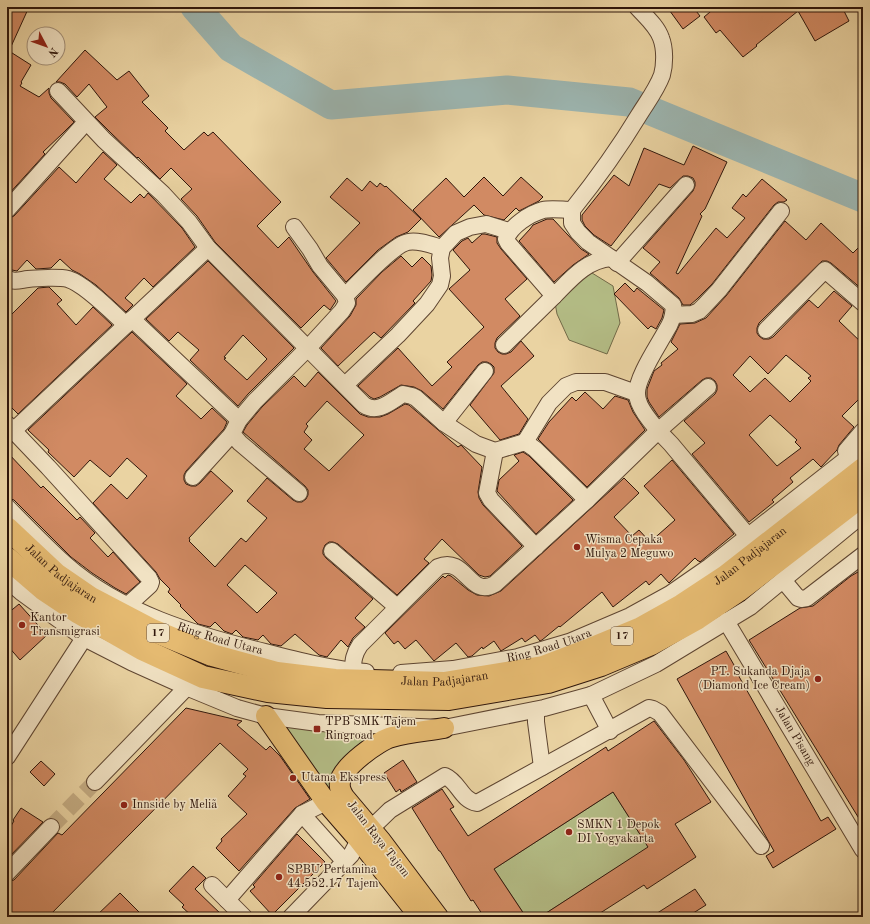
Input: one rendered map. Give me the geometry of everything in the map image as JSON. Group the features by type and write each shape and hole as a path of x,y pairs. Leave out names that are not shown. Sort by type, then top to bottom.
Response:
{"highway":[{"name":"Jalan Padjajaran","path":"7,528 56,574 92,598 152,630 212,656 277,673 335,680 444,683 543,667 639,629 682,605 726,576 863,468"},
{"name":"Jalan Padjajaran","path":"7,558 43,589 79,613 142,650 203,677 268,691 327,697 449,698 548,682 601,665 651,644 698,618 852,516 863,495"}],"main road":[{"name":"Jalan Raya Tajem","path":"266,716 365,835 420,917"},
{"name":"Jalan Raya Tajem","path":"335,799 340,790 340,781 345,771 368,751 391,737 444,728"},
{"name":"Jalan Raya Tajem","path":"365,835 381,841 438,917"}],"street":[{"path":"637,7 656,29 661,39 664,55 662,74 629,132 572,210 572,223 578,232 588,242 673,305 673,315 669,326 641,378 636,393 637,400 644,413 658,431 671,444 748,536"},
{"path":"58,91 86,122 163,194 188,222 208,248 364,405 369,408 374,409 385,405 403,394 412,396 444,423 476,444 494,451 525,442 549,403 566,386 576,382 605,382 636,393"},
{"path":"7,210 86,122"},
{"path":"614,261 686,185"},
{"path":"554,296 506,239 509,231 529,216 543,210 572,210"},
{"path":"673,315 692,314 699,311 719,290 781,211"},
{"path":"345,385 398,335 427,304 440,285 442,276 440,258 442,248 456,233 470,227 486,224 509,231"},
{"path":"193,477 269,386 308,348 342,311 347,303 345,296 320,266 294,226"},
{"path":"345,296 388,255 406,242 422,243 442,248"},
{"path":"127,606 150,585 149,578 10,427 129,322 208,248"},
{"path":"504,345 583,268 602,259 614,261"},
{"path":"766,330 825,270 863,303"},
{"path":"7,278 15,281 28,279 67,279 91,294 129,322 235,427 240,443 299,493"},
{"path":"444,423 485,371"},
{"path":"353,671 353,659 355,652 360,645 438,567 445,564 451,564 480,587 488,588 495,584 587,500 658,431 708,388"},
{"path":"823,477 863,431"},
{"path":"525,442 535,449 587,500"},
{"name":"Ring Road Utara","path":"7,507 66,565 91,584 127,606 158,620 213,639 282,656 353,671 398,673 453,669 518,657 569,642 630,616 670,594 709,567 863,446"},
{"path":"494,451 486,493 536,547"},
{"path":"7,580 84,638 130,662 237,708 266,716 318,723 444,728 536,710 591,695 656,664 750,607 783,580 852,516"},
{"path":"332,551 397,607"},
{"path":"783,580 798,598 807,598 863,555"},
{"name":"Jalan Pisang","path":"726,622 863,850"},
{"path":"7,757 84,638"},
{"path":"95,782 187,687"},
{"path":"591,695 610,730"},
{"path":"291,917 351,855 365,835 390,810 446,776 451,778 466,799 477,803 649,708 660,713 761,846"},
{"path":"536,710 536,722 542,767"},
{"path":"227,900 302,814 335,799"},
{"path":"302,814 344,861"},
{"path":"7,873 52,827"},
{"path":"212,885 244,917"}],"green space":[{"path":"584,268 613,286 620,323 607,354 569,340 557,314 554,297"},
{"path":"275,722 389,734 327,798"},
{"path":"613,792 664,872 643,851 540,917 526,917 494,869"}],"building":[{"path":"7,7 29,7 9,51 26,62 26,66 30,66 20,86 39,97 49,88 51,98 74,122 43,152 45,154 7,196"},
{"path":"667,7 693,7 700,16 683,29"},
{"path":"716,7 842,7 849,21 815,41 798,11 743,57 720,30 716,33 704,17"},
{"path":"85,50 117,80 129,71 149,96 142,102 168,128 165,131 184,150 204,132 208,136 213,132 281,202 257,226 278,248 289,237 313,272 336,301 330,310 324,305 301,328 215,242 197,216 181,199 192,189 171,168 160,179 95,117 107,107 89,84 77,97 65,84 56,82"},
{"path":"693,146 727,162 705,209 700,214 702,216 676,273 678,274 716,228 727,238 745,218 732,208 743,194 746,197 762,179 787,200 784,202 778,202 774,205 712,284 690,305 683,305 679,298 650,273 660,262 643,248 693,191 695,182 693,178 683,176 670,188 659,184 611,246 594,235 585,226 582,220 582,215 614,175 629,186 644,148 684,165"},
{"path":"103,152 117,165 104,179 131,203 140,194 144,198 148,193 182,228 195,247 153,287 144,278 125,298 133,305 126,312 96,285 72,270 60,259 51,268 36,269 27,260 17,271 7,269 7,219 14,216 59,167 76,183"},
{"path":"484,177 503,196 521,177 543,197 539,201 519,211 516,208 504,220 484,215 474,205 439,237 413,210 446,178 464,197"},
{"path":"347,178 362,191 370,181 377,187 380,183 385,187 386,186 421,219 408,232 396,237 378,250 346,282 326,258 360,223 330,197"},
{"path":"547,219 553,219 581,249 589,254 573,265 554,282 519,241 533,225"},
{"path":"785,221 806,240 821,223 853,253 863,243 863,290 831,263 822,261 759,323 757,333 763,339 769,339 773,337 809,300 818,308 834,291 852,306 839,321 863,344 863,395 842,416 854,427 839,445 837,450 821,467 813,459 790,478 793,482 772,500 774,502 749,522 692,454 705,443 684,421 715,394 717,385 715,381 711,378 702,380 659,417 647,397 647,389 654,371 678,349 671,342 680,324 695,323 706,318 726,296","holes":["786,355 811,376 808,378 811,381 790,402 765,378 750,392 733,375 750,356 768,374","770,415 797,440 795,442 801,448 777,466 749,435"]},
{"path":"482,234 497,237 497,243 501,249 527,279 505,299 520,316 497,338 495,348 498,352 506,354 511,352 521,341 534,356 501,386 528,419 519,434 500,440 470,405 494,373 494,367 487,362 482,362 478,365 443,409 422,391 414,387 401,385 374,399 358,386 398,348 432,386 452,367 447,362 484,327 449,289 470,270 453,250 462,241 468,238 472,243"},
{"path":"401,256 412,267 422,257 431,266 431,281 413,301 415,303 381,338 374,332 338,366 321,348 350,316 356,305 356,299 382,272"},
{"path":"208,261 294,348 238,406 190,360 199,350 178,332 169,341 146,319","holes":["243,335 267,359 247,380 224,359 226,358 224,357"]},
{"path":"625,283 634,292 637,288 664,310 662,318 656,329 651,326 648,329 614,294"},
{"path":"49,287 62,300 57,304 76,325 93,307 112,325 18,414 7,403 7,319 38,288"},
{"path":"132,332 187,384 176,396 201,419 212,408 227,422 224,429 184,475 186,484 196,486 211,471 233,491 189,538 189,541 215,567 241,538 246,542 267,518 247,501 267,478 293,500 302,502 306,499 308,490 305,486 243,432 262,407 294,376 305,387 318,372 360,414 368,417 380,417 405,404 409,405 458,447 461,445 482,467 478,492 479,498 483,505 522,546 490,576 485,577 479,575 442,539 424,559 429,563 397,595 338,544 329,542 325,545 323,550 323,554 326,558 373,599 355,618 365,627 353,638 348,647 341,640 327,657 319,655 295,634 281,646 271,644 263,635 258,640 243,637 236,630 232,634 224,631 215,622 210,627 198,624 168,592 170,589 160,579 156,572 93,503 111,484 127,499 147,476 127,458 110,477 90,460 74,477 28,430","holes":["327,401 364,435 329,471 304,449 312,440 304,432 308,426 306,424","245,565 277,593 257,613 227,585"]},
{"path":"585,392 603,409 615,396 628,400 633,412 645,430 587,487 538,439 549,422 572,397 576,401"},
{"path":"7,452 41,488 43,486 77,520 80,517 95,533 90,538 108,557 113,552 140,582 126,594 115,588 71,557 14,500 8,498"},
{"path":"523,452 529,456 573,500 536,534 497,491 499,480 519,461 514,455"},
{"path":"672,460 734,534 700,562 695,558 669,583 661,574 649,585 646,581 613,607 602,592 560,627 559,626 540,641 535,635 525,642 522,638 501,651 494,641 483,649 482,647 472,656 468,657 456,643 434,661 416,640 405,649 398,641 394,644 385,633 443,576 445,578 448,575 451,576 468,590 477,595 489,596 501,591 624,478 639,493 614,517 632,536 639,530 650,542 675,520 644,486"},
{"name":"PT. Sukanda Djaja (Diamond Ice Cream)","path":"863,569 863,825 749,640 800,608 813,606 851,576"},
{"name":"Kantor Transmigrasi","path":"19,604 47,635 20,660 7,645 7,614"},
{"path":"726,651 821,821 828,817 836,829 773,868 766,856 774,851 677,679"},
{"name":"Innside by Meliã","path":"186,708 242,721 237,725 266,750 270,746 280,756 310,799 295,808 239,871 216,848 222,841 221,839 247,814 228,796 246,776 243,774 248,769 220,743 48,917 15,917 7,909 7,882 14,880 58,833 62,835"},
{"path":"654,721 684,760 711,802 675,824 696,857 647,889 644,885 594,917 540,917 648,847 613,792 494,869 526,917 484,917 473,900 471,901 412,808 442,789 454,807 450,809 468,836 606,747 608,751"},
{"path":"403,760 417,782 401,792 400,789 396,792 384,773"},
{"path":"41,761 55,774 44,786 30,772"},
{"path":"21,808 43,822 7,859 7,832"},
{"path":"297,834 325,862 272,915 250,891 255,887 253,885"},
{"path":"193,866 206,878 195,889 224,917 193,917 182,907 184,905 169,891"},
{"path":"695,889 706,905 687,917 651,917"},
{"path":"120,893 144,917 95,917"}],"waterway":[{"path":"195,7 231,48 331,105 507,90 629,102 863,198"}],"tunnel":[{"path":"51,827 95,782"}],"place":[{"name":"Wisma Cepaka Mulya 2 Meguwo","path":"577,547"},
{"name":"Kantor Transmigrasi","path":"22,625"},
{"name":"PT. Sukanda Djaja (Diamond Ice Cream)","path":"818,679"},
{"name":"TPB SMK Tajem Ringroad","path":"317,729"},
{"name":"Utama Ekspress","path":"293,778"},
{"name":"Innside by Meliã","path":"124,805"},
{"name":"SMKN 1 Depok DI Yogyakarta","path":"569,832"},
{"name":"SPBU Pertamina 44.552.17 Tajem","path":"279,877"}]}
